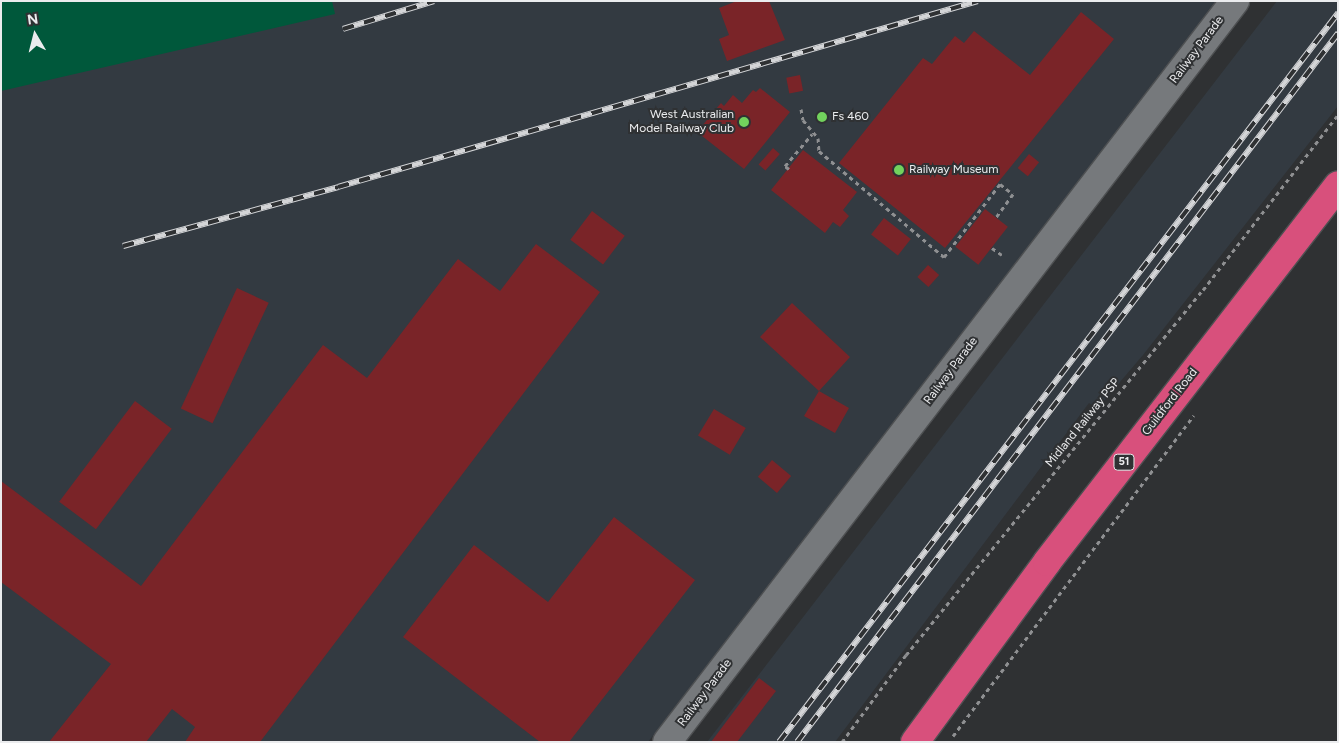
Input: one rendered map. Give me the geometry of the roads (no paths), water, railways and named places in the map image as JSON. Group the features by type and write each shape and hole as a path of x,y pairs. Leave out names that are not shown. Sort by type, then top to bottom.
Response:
{"highway":[{"name":"Guildford Road","path":"915,742 1047,562 1338,185"}],"street":[{"name":"Railway Parade","path":"667,742 1235,1"}],"railway":[{"path":"343,29 434,1"},
{"path":"123,246 338,187 978,1"},
{"path":"779,742 1338,13"},
{"path":"797,742 1338,33"}],"place":[{"name":"Fs 460","path":"822,117"},
{"name":"West Australian Model Railway Club","path":"744,122"},
{"name":"Railway Museum","path":"899,170"}]}
